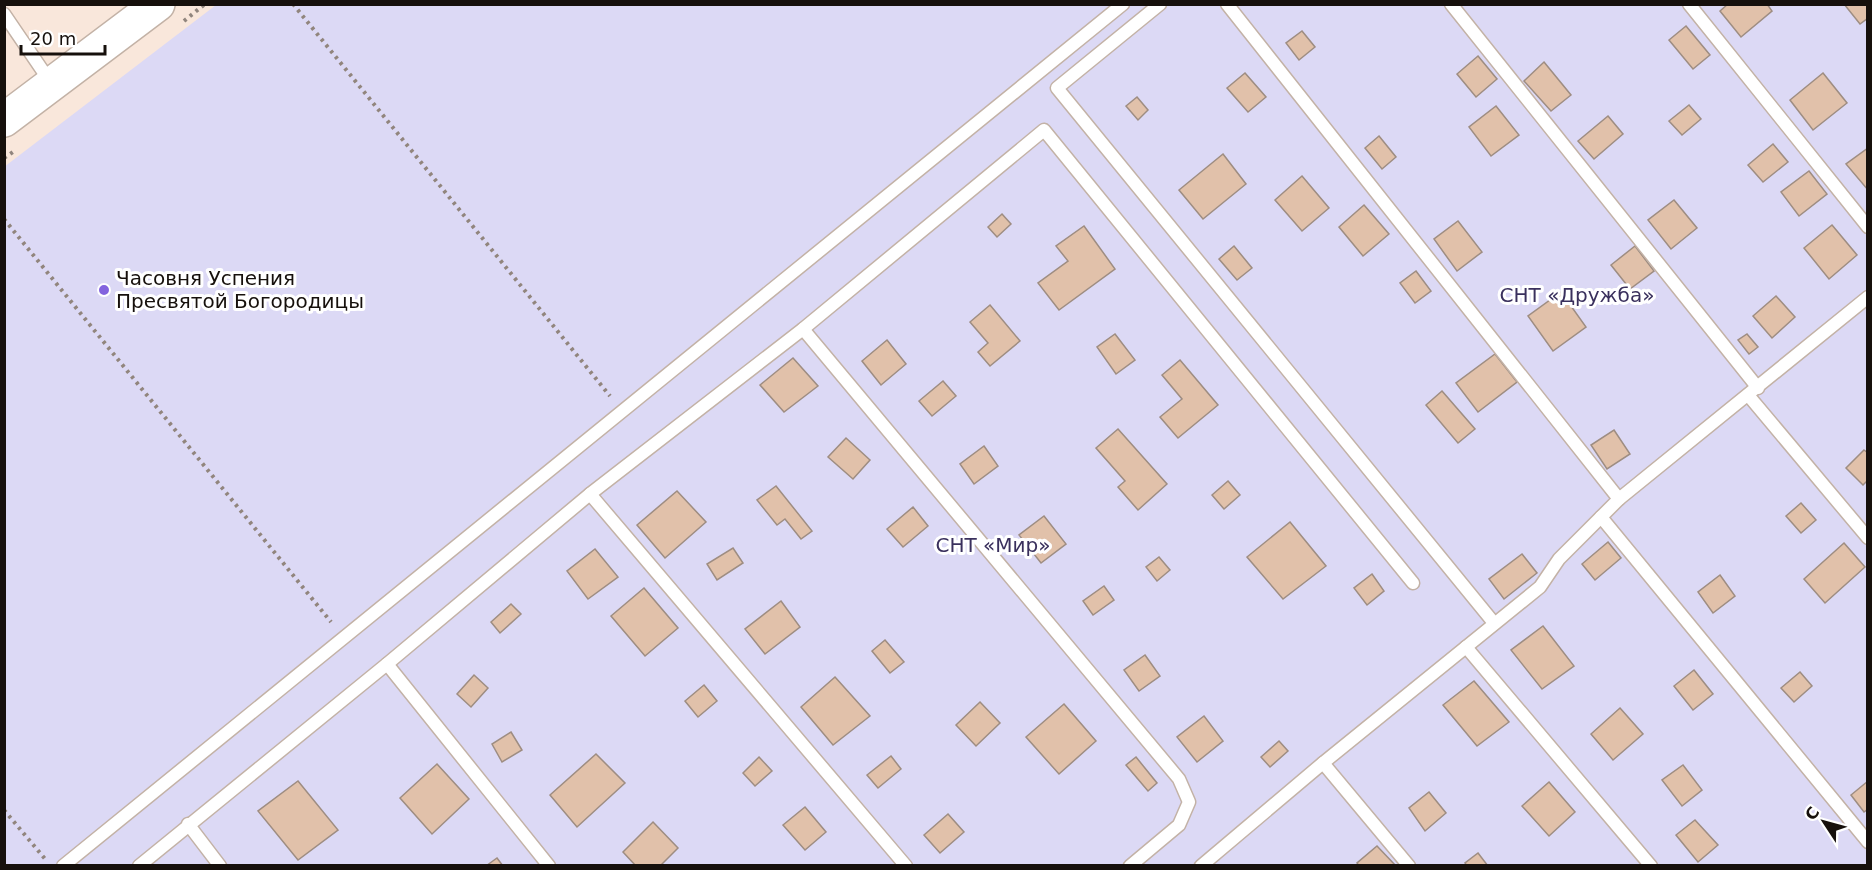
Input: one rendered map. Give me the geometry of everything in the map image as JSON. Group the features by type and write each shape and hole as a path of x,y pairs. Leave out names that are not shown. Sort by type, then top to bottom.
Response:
{"main road":[{"path":"4,120 158,4"}],"lane":[{"path":"63,866 1123,4"},
{"path":"1160,4 1056,88 1494,623"},
{"path":"1227,4 1619,499"},
{"path":"1451,4 1868,538"},
{"path":"1689,4 1868,227"},
{"path":"4,14 52,84"},
{"path":"139,866 387,664 590,494 802,329 1044,130 1413,583"},
{"path":"1201,866 1323,763 1540,587 1558,559 1619,499 1868,297"},
{"path":"802,329 1179,779 1190,802 1179,825 1130,866"},
{"path":"590,494 906,866"},
{"path":"1601,517 1868,842"},
{"path":"1466,647 1650,866"},
{"path":"387,664 549,866"},
{"path":"1323,763 1409,866"},
{"path":"188,824 220,866"}],"path":[{"path":"293,4 623,412"},
{"path":"4,219 344,638"},
{"path":"4,810 50,866"}],"green space":[{"path":"216,5 1867,5 1867,865 5,865 4,167"}],"building":[{"path":"1728,4 1767,4 1772,11 1741,37 1720,11"},
{"path":"1844,4 1868,4 1868,18 1860,24"},
{"path":"1686,26 1710,55 1693,69 1669,40"},
{"path":"1302,31 1315,47 1299,60 1286,43"},
{"path":"1478,56 1497,79 1476,97 1457,74"},
{"path":"1544,62 1571,95 1551,111 1524,81"},
{"path":"1245,73 1266,97 1248,112 1227,88"},
{"path":"1823,73 1847,103 1813,130 1790,100"},
{"path":"1137,97 1148,110 1138,120 1126,106"},
{"path":"1689,105 1701,119 1682,135 1669,121"},
{"path":"1496,106 1519,135 1491,156 1469,127"},
{"path":"1608,116 1623,134 1594,159 1578,141"},
{"path":"1379,136 1396,157 1382,169 1365,148"},
{"path":"1773,144 1788,162 1763,182 1748,165"},
{"path":"1868,148 1868,190 1846,164"},
{"path":"1223,154 1246,184 1203,219 1179,190"},
{"path":"1809,171 1827,194 1799,216 1781,192"},
{"path":"1302,176 1329,208 1302,231 1275,200"},
{"path":"1674,200 1697,228 1671,249 1648,220"},
{"path":"1364,205 1389,234 1363,256 1339,227"},
{"path":"1002,214 1011,224 997,237 988,227"},
{"path":"1458,221 1482,252 1457,271 1434,239"},
{"path":"1832,225 1857,255 1829,279 1804,248"},
{"path":"1084,226 1115,269 1059,310 1038,283 1068,261 1056,246"},
{"path":"1234,246 1252,268 1237,280 1219,259"},
{"path":"1635,246 1654,271 1630,289 1611,265"},
{"path":"1416,271 1431,291 1415,303 1400,283"},
{"path":"1561,292 1586,327 1553,351 1528,316"},
{"path":"1776,296 1795,317 1772,338 1753,316"},
{"path":"990,305 1020,341 990,366 978,352 988,343 970,322"},
{"path":"1115,334 1135,360 1116,374 1097,347"},
{"path":"1747,334 1758,347 1749,354 1738,340"},
{"path":"887,340 906,364 881,385 862,361"},
{"path":"1495,354 1517,382 1478,412 1456,383"},
{"path":"793,358 818,386 784,412 760,385"},
{"path":"1180,360 1218,405 1178,438 1160,417 1182,399 1162,375"},
{"path":"943,381 956,396 932,416 919,401"},
{"path":"1442,391 1475,429 1458,443 1426,405"},
{"path":"1118,429 1167,484 1138,510 1118,487 1125,481 1096,448"},
{"path":"1614,430 1630,454 1607,469 1591,445"},
{"path":"846,438 870,460 853,479 828,457"},
{"path":"984,446 998,466 974,484 960,464"},
{"path":"1864,450 1868,453 1868,480 1863,485 1846,468"},
{"path":"1228,481 1240,495 1224,509 1212,495"},
{"path":"776,486 812,531 801,539 785,519 777,525 757,500"},
{"path":"677,491 706,522 665,558 637,525"},
{"path":"1801,503 1816,520 1801,533 1786,516"},
{"path":"913,507 928,526 903,547 887,529"},
{"path":"1044,516 1066,544 1041,563 1019,535"},
{"path":"1290,522 1326,566 1283,599 1247,557"},
{"path":"1608,542 1621,558 1595,580 1582,564"},
{"path":"1844,543 1865,567 1825,603 1804,579"},
{"path":"733,548 743,563 717,580 707,564"},
{"path":"595,549 618,577 588,599 567,571"},
{"path":"1522,554 1537,573 1504,599 1489,579"},
{"path":"1159,557 1170,570 1157,581 1146,567"},
{"path":"1372,574 1384,591 1367,605 1354,588"},
{"path":"1720,575 1735,596 1713,613 1698,592"},
{"path":"1104,586 1114,600 1093,615 1083,601"},
{"path":"644,588 678,628 645,656 611,616"},
{"path":"781,601 800,627 765,654 745,629"},
{"path":"511,604 521,614 500,633 491,622"},
{"path":"1543,626 1574,666 1542,689 1511,650"},
{"path":"885,640 904,662 890,673 872,651"},
{"path":"1145,655 1160,676 1139,691 1124,670"},
{"path":"1694,670 1713,694 1693,710 1674,686"},
{"path":"1800,672 1812,686 1794,702 1781,688"},
{"path":"474,675 488,688 471,707 457,694"},
{"path":"835,677 870,716 833,745 801,707"},
{"path":"1474,681 1509,722 1477,746 1443,705"},
{"path":"704,685 717,701 698,717 685,701"},
{"path":"980,702 1000,723 976,746 956,725"},
{"path":"1064,704 1096,741 1059,774 1026,737"},
{"path":"1620,708 1643,734 1613,760 1591,734"},
{"path":"1204,716 1223,741 1197,762 1177,737"},
{"path":"511,732 522,750 502,762 492,744"},
{"path":"1279,741 1288,751 1270,767 1261,757"},
{"path":"596,754 625,783 577,827 550,795"},
{"path":"891,756 901,769 878,788 867,775"},
{"path":"759,757 772,771 755,786 743,773"},
{"path":"1136,757 1157,783 1148,791 1126,765"},
{"path":"437,764 469,799 432,834 400,798"},
{"path":"1683,765 1702,790 1682,806 1662,780"},
{"path":"298,781 338,830 298,860 258,811"},
{"path":"1868,781 1868,809 1864,812 1851,795"},
{"path":"1549,782 1575,812 1549,836 1522,806"},
{"path":"1429,792 1446,813 1425,831 1409,808"},
{"path":"805,807 826,832 805,850 783,825"},
{"path":"948,814 964,832 940,853 924,835"},
{"path":"1695,820 1718,845 1698,862 1676,835"},
{"path":"653,822 678,848 660,866 636,866 623,852"},
{"path":"1377,846 1396,866 1359,866 1357,863"},
{"path":"1478,853 1488,866 1467,866 1465,863"},
{"path":"497,858 503,866 486,866"}],"place":[{"name":"Часовня Успения Пресвятой Богородицы","path":"104,290"}],"park label":[{"name":"СНТ «Дружба»","path":"1577,295"},
{"name":"СНТ «Мир»","path":"993,545"}]}
